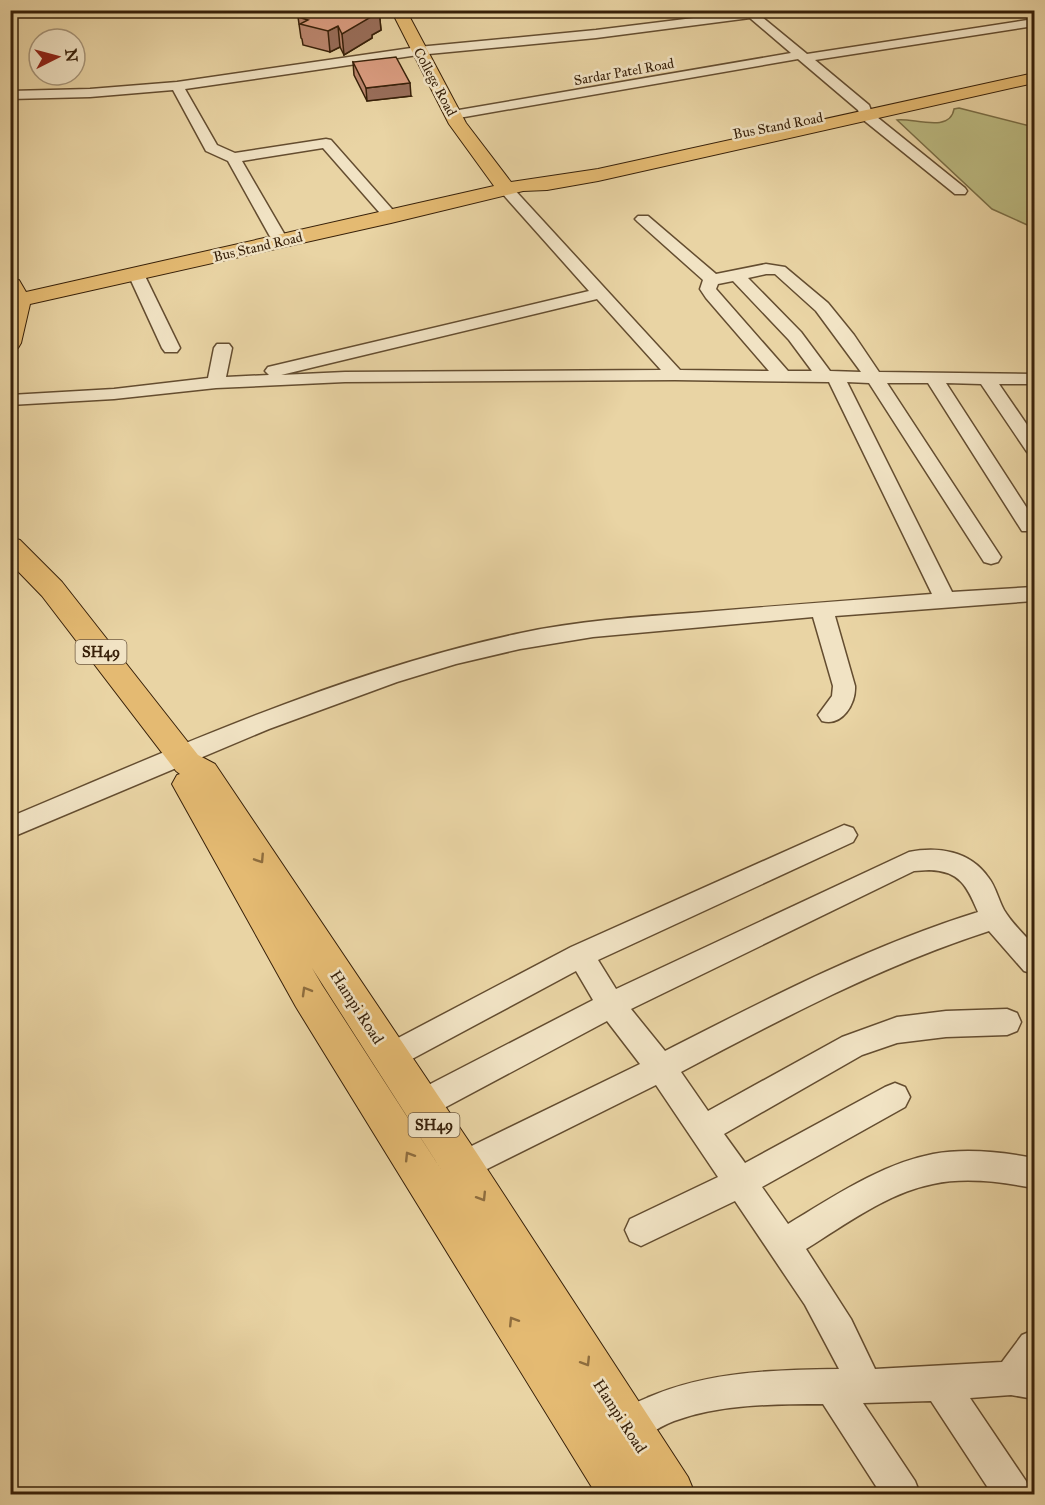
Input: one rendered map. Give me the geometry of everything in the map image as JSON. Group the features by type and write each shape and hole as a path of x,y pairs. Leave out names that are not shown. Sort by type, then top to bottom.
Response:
{"main road":[{"name":"College Road","path":"398,10 453,115 477,152 515,187"},
{"name":"Bus Stand Road","path":"14,296 136,274 515,187 598,175 1035,72"},
{"name":"Bus Stand Road","path":"865,112 1035,78"},
{"path":"10,343 14,296"},
{"name":"Hampi Road","path":"10,546 52,589 184,760 204,773 462,1166 671,1494"},
{"name":"SH49","path":"184,760 185,778 309,996 623,1494"}],"street":[{"path":"10,95 90,93 177,86 418,51 596,34 787,10"},
{"path":"750,13 960,191"},
{"name":"Sardar Patel Road","path":"453,115 802,57 1035,23"},
{"path":"177,86 211,148 233,158 326,143 391,217"},
{"path":"233,158 281,242"},
{"path":"515,187 600,293 675,375"},
{"path":"643,219 713,280"},
{"path":"783,376 712,295 708,286 713,280 766,269 784,273 822,307 874,377 991,557"},
{"path":"136,274 171,348"},
{"path":"736,275 830,376 946,600"},
{"path":"237,382 307,362 600,293"},
{"path":"216,383 223,348"},
{"path":"300,379 307,362"},
{"path":"10,400 114,394 216,383 300,379 675,375 1035,380"},
{"path":"934,378 1029,526"},
{"path":"987,379 1035,448"},
{"path":"10,828 184,760 344,692 411,670 517,641 567,631 822,609 1035,594"},
{"path":"822,609 844,686 844,698 830,715"},
{"path":"389,1057 581,955 844,835"},
{"path":"420,1105 611,1005 909,862 926,858 945,860 968,871 980,884 994,918 1014,943 1035,963"},
{"path":"462,1166 661,1068 817,987 909,946 994,918"},
{"path":"581,955 611,1005 661,1068 817,1293 839,1331 849,1386 902,1494"},
{"path":"703,1130 852,1046 897,1030 946,1024 1007,1022"},
{"path":"641,1230 740,1182 895,1097"},
{"path":"783,1244 891,1184 932,1169 970,1167 1035,1173"},
{"path":"596,1452 627,1427 656,1410 688,1398 787,1387 1023,1380 1035,1347"},
{"path":"940,1383 1013,1494"}],"shaded area":[{"path":"959,108 1034,127 1034,228 992,209 897,120 938,123 951,117 954,109"}],"building":[{"path":"311,10 376,10 368,15 371,17 342,34 338,26 328,31 300,24 308,20 298,17"},
{"path":"396,57 410,83 366,88 353,62"}]}
